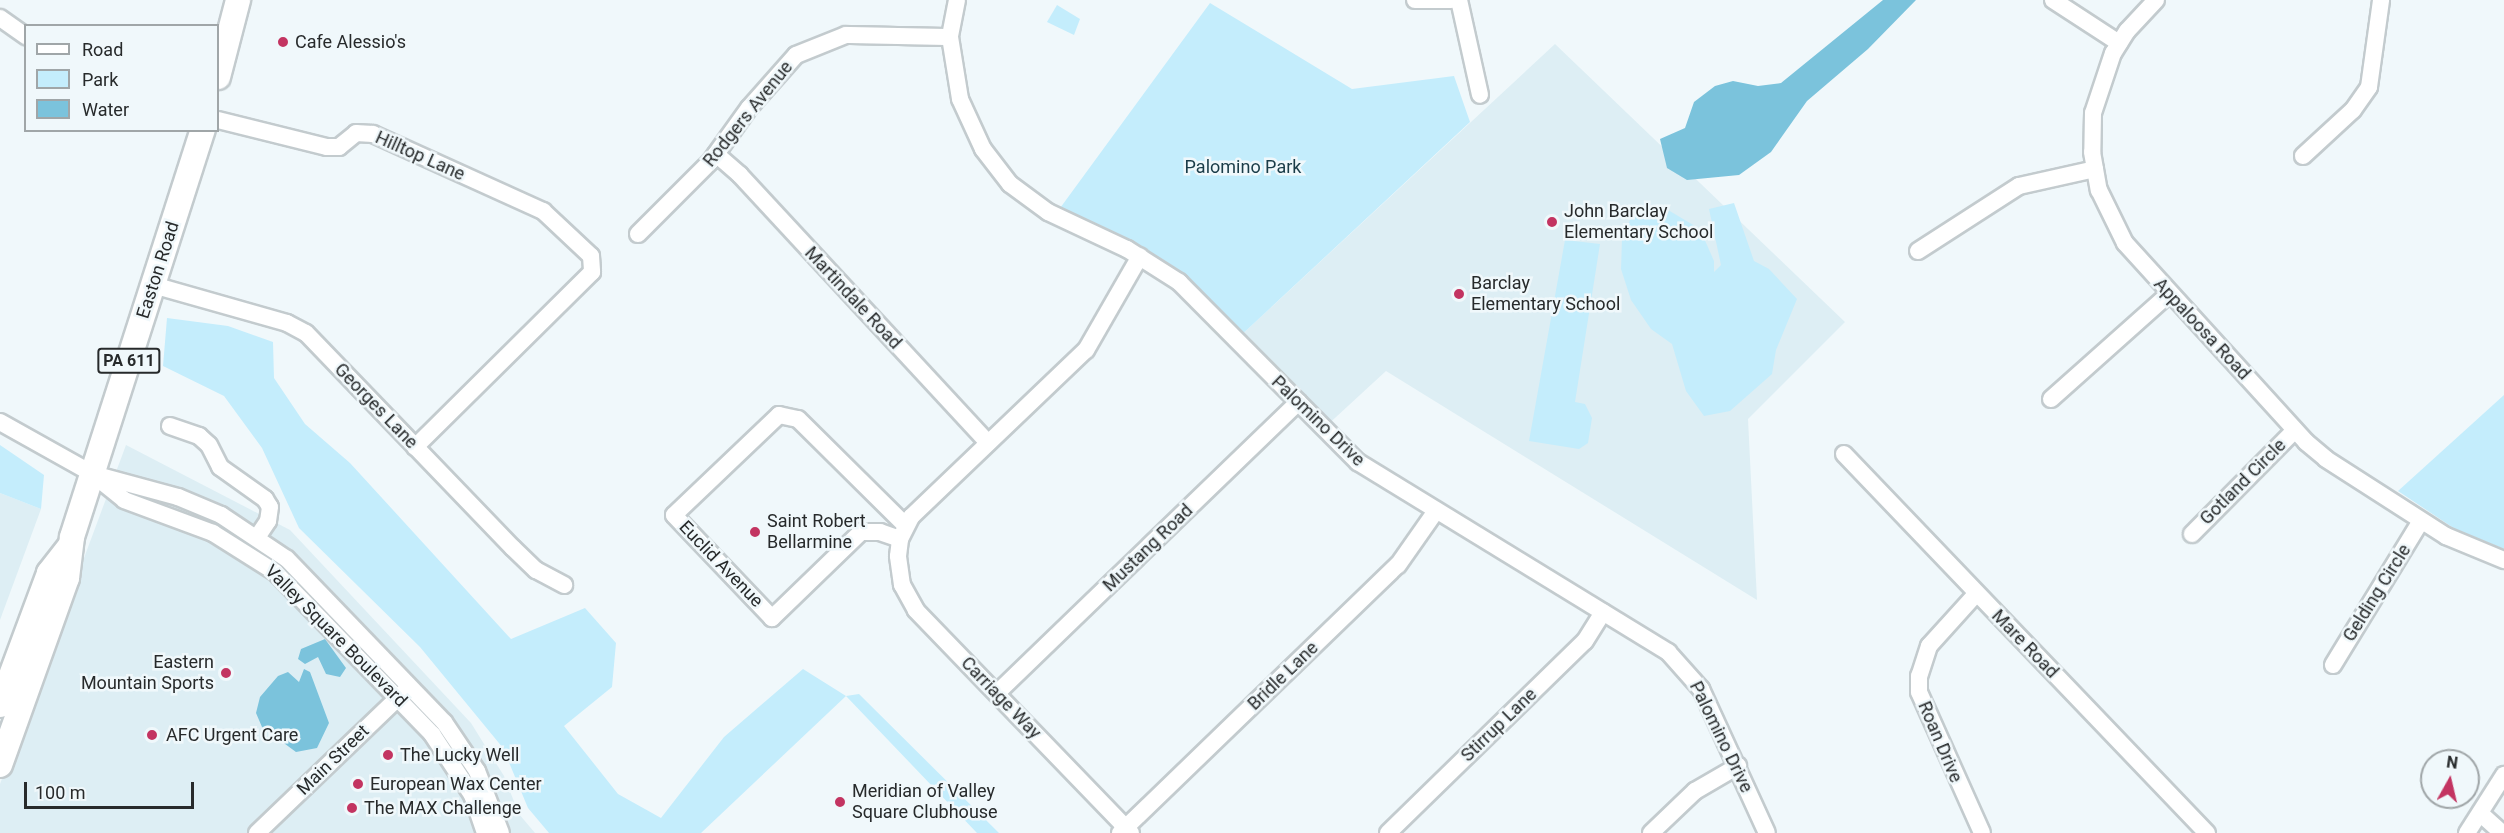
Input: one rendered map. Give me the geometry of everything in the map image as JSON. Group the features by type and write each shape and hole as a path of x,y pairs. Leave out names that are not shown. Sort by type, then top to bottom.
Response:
{"highway":[{"path":"219,73 238,0"},
{"name":"Easton Road","path":"0,765 67,578 69,546 201,132"},
{"name":"Easton Road","path":"0,705 49,573 69,546"}],"street":[{"name":"Palomino Drive","path":"957,0 950,37 960,99 975,135 996,168 1048,212 1140,256 1195,295 1358,462 1668,652 1688,672 1711,708 1767,833"},
{"path":"1415,0 1451,0"},
{"path":"1459,0 1480,95"},
{"path":"2053,0 2119,43"},
{"name":"Appaloosa Road","path":"2156,0 2119,43 2095,101 2092,139 2095,169 2116,228 2169,294 2295,430 2326,459 2421,521 2466,546 2504,560"},
{"path":"2303,156 2353,110 2368,87 2381,0"},
{"path":"0,18 24,35"},
{"name":"Rodgers Avenue","path":"638,234 716,154 783,65 817,44 868,34 950,37"},
{"name":"Hilltop Lane","path":"219,120 327,147 339,147 356,133 374,134 543,211 584,247 593,264 592,272 415,447"},
{"name":"Martindale Road","path":"716,154 740,175 988,443"},
{"path":"1918,250 2019,186 2095,169"},
{"path":"902,538 988,443 1086,350 1140,256"},
{"name":"Georges Lane","path":"153,285 299,328 536,570 564,585"},
{"path":"2051,399 2169,294"},
{"name":"Mustang Road","path":"997,693 1298,402"},
{"name":"Euclid Avenue","path":"779,415 798,418 902,538 880,532 861,532 772,618 674,515 779,415"},
{"path":"0,422 93,474"},
{"path":"170,426 199,436 209,445 220,466 265,499 270,507 268,521 258,536"},
{"name":"Gotland Circle","path":"2192,534 2295,430"},
{"name":"Mare Road","path":"1844,454 2207,833"},
{"name":"Valley Square Boulevard","path":"93,474 178,497 258,536 303,573 404,691 459,772 485,833"},
{"name":"Valley Square Boulevard","path":"93,474 124,500 198,526 264,564 404,691 467,752 494,809 501,833"},
{"name":"Bridle Lane","path":"1125,831 1398,565 1436,511"},
{"name":"Gelding Circle","path":"2333,665 2421,521"},
{"name":"Carriage Way","path":"902,538 899,574 909,601 1125,831"},
{"name":"Roan Drive","path":"1976,594 1929,646 1919,676 1919,692 1982,833"},
{"name":"Stirrup Lane","path":"1388,833 1585,641 1603,612"},
{"name":"Main Street","path":"257,833 404,691"},
{"path":"1651,833 1695,791 1738,766"},
{"path":"2467,833 2504,775"},
{"path":"2481,814 2502,833"}],"shaded area":[{"name":"John Barclay Elementary School","path":"1555,44 1845,322 1748,419 1757,600 1386,371 1323,429 1237,339"},
{"path":"126,445 290,530 471,723 504,776 519,814 535,833 0,833 0,784"},
{"path":"0,493 41,509 0,620"}],"green space":[{"name":"Palomino Park","path":"1210,3 1352,89 1454,76 1470,122 1237,339 1195,295 1055,215"},
{"path":"1057,5 1080,19 1074,35 1047,22"},
{"path":"1734,203 1754,261 1769,269 1797,299 1776,350 1772,374 1730,411 1704,416 1686,391 1672,344 1651,329 1631,300 1621,269 1622,239 1633,213 1663,207 1700,229 1714,261 1714,272 1721,265 1709,209"},
{"path":"1565,240 1600,244 1575,402 1585,404 1592,418 1588,443 1579,449 1529,441"},
{"path":"167,318 228,326 273,342 274,378 305,424 350,463 511,639 585,608 616,643 612,687 564,726 618,794 661,818 724,737 803,669 846,696 701,833 549,833 528,808 503,748 420,647 299,528 262,448 224,396 163,366"},
{"path":"2504,395 2504,549 2455,529 2398,491"},
{"path":"0,445 44,475 41,509 0,493"},
{"path":"859,694 999,833 977,833 846,696"}],"water":[{"path":"1883,0 1916,0 1868,49 1807,101 1771,152 1739,175 1687,180 1667,168 1660,139 1685,128 1694,102 1715,86 1733,81 1758,86 1781,83"},
{"path":"325,639 346,668 340,677 326,674 318,657 305,664 298,659 301,649"},
{"path":"304,669 310,672 329,723 317,748 296,752 262,727 256,713 260,697 278,676 288,672 299,682"}],"place":[{"name":"Cafe Alessio's","path":"283,42"},
{"name":"John Barclay Elementary School","path":"1552,222"},
{"name":"Barclay Elementary School","path":"1459,294"},
{"name":"Saint Robert Bellarmine","path":"755,532"},
{"name":"Eastern Mountain Sports","path":"226,673"},
{"name":"AFC Urgent Care","path":"152,735"},
{"name":"The Lucky Well","path":"388,755"},
{"name":"European Wax Center","path":"358,784"},
{"name":"Meridian of Valley Square Clubhouse","path":"840,802"},
{"name":"The MAX Challenge","path":"352,808"}]}
